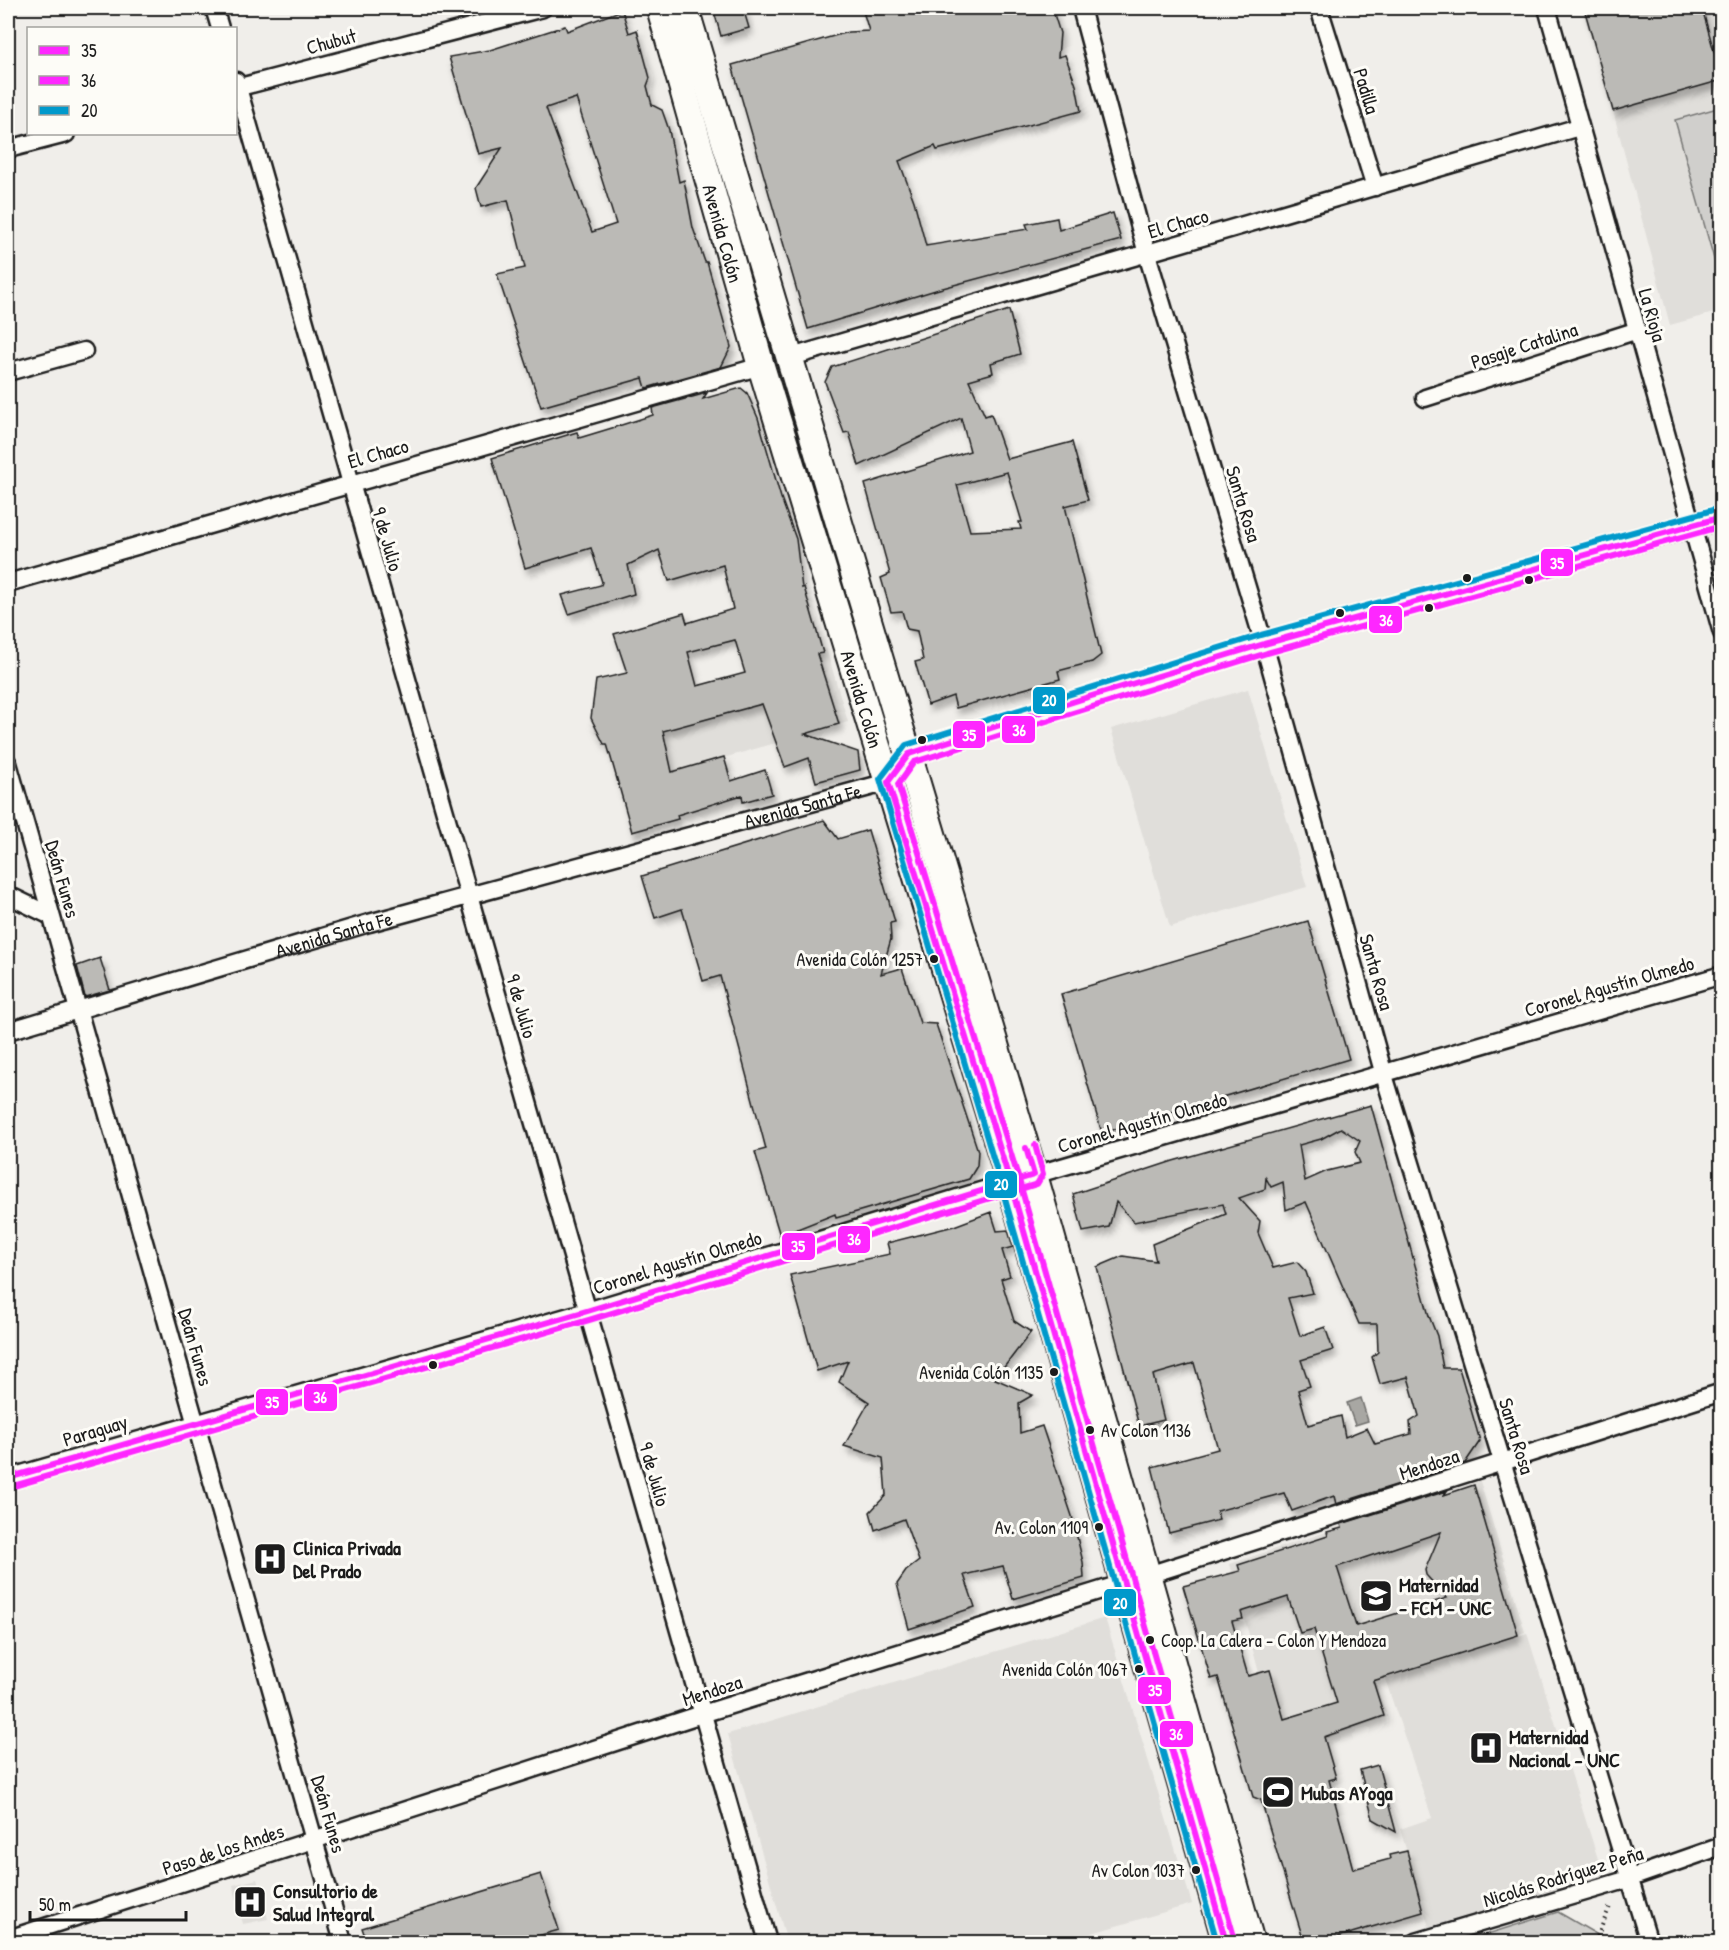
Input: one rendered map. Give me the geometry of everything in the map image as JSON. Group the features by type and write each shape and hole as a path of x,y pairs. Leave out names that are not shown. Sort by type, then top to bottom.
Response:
{"main road":[{"name":"Avenida Colón","path":"660,8 761,366 888,782 1022,1178 1148,1575 1251,1942"},
{"name":"Avenida Colón","path":"685,8 788,358 909,754 1022,1178 1124,1583 1226,1942"},
{"path":"909,754 1264,644 1722,517"},
{"name":"Avenida Santa Fe","path":"888,782 909,754"}],"street":[{"path":"214,8 220,27"},
{"name":"Chubut","path":"237,86 543,8"},
{"name":"Santa Rosa","path":"1081,8 1147,254 1264,644 1384,1075 1503,1462 1625,1880 1648,1942"},
{"name":"Padilla","path":"1318,8 1375,187"},
{"name":"La Rioja","path":"1547,8 1635,332 1722,633"},
{"name":"9 de Julio","path":"237,89 768,1942"},
{"name":"El Chaco","path":"788,358 1579,127"},
{"path":"8,149 62,135"},
{"name":"Pasaje Catalina","path":"1425,398 1635,332"},
{"path":"8,372 84,351"},
{"name":"El Chaco","path":"8,583 761,366"},
{"name":"Deán Funes","path":"8,763 343,1942"},
{"name":"Avenida Santa Fe","path":"8,1031 468,895 888,782"},
{"path":"8,895 51,916"},
{"name":"Coronel Agustín Olmedo","path":"195,1422 587,1311 1022,1178 1384,1075 1722,975"},
{"name":"Mendoza","path":"1148,1575 1722,1392"},
{"name":"Paraguay","path":"8,1478 195,1422"},
{"name":"Mendoza","path":"315,1842 702,1714 1124,1583"},
{"name":"Paso de los Andes","path":"8,1939 315,1842"},
{"name":"Nicolás Rodríguez Peña","path":"1416,1942 1625,1880 1722,1846"}],"path":[{"path":"1595,1942 1625,1880"}],"shaded area":[{"path":"1582,8 1721,8 1721,311 1670,325 1613,111"},
{"path":"1722,107 1721,284 1675,120"},
{"path":"826,648 848,722 651,779 629,704 822,653"},
{"path":"1248,689 1307,887 1170,927 1111,729"},
{"path":"1361,1398 1368,1421 1355,1425 1347,1403"},
{"name":"Maternidad - FCM - UNC","path":"1480,1481 1525,1632 1375,1680 1387,1717 1293,1750 1270,1671 1259,1673 1230,1564"},
{"path":"1105,1618 1192,1904 1061,1942 787,1942 728,1734"},
{"name":"Maternidad Nacional - UNC","path":"1527,1633 1603,1875 1429,1927 1400,1829 1432,1818 1385,1679"},
{"name":"Consultorio de Salud Integral","path":"257,1879 268,1919 243,1924 233,1885"},
{"path":"1558,1912 1610,1942 1462,1942"}],"building":[{"path":"713,8 743,8 749,28 721,36"},
{"path":"862,8 1052,8 1060,33 1058,57 1065,55 1076,85 1081,111 937,150 935,146 899,161 914,201 926,246 1028,229 1026,224 1057,218 1059,230 1113,213 1121,240 939,289 808,329 732,65 848,32 869,31"},
{"path":"1584,8 1702,8 1722,80 1613,111"},
{"path":"622,10 629,33 637,30 650,78 647,86 652,105 662,110 669,130 679,182 684,180 693,228 705,262 707,262 731,347 721,367 646,388 643,378 541,407 497,274 525,268 508,200 481,207 476,188 502,148 478,154 449,57 490,50 565,26 567,31","holes":["576,98 616,224 592,232 546,108"]},
{"path":"1009,310 1020,354 991,363 993,373 969,380 985,416 991,414 1007,459 1072,442 1088,500 1065,506 1101,655 1092,662 1058,671 1060,679 956,708 953,696 928,705 915,662 923,660 917,631 907,629 902,611 891,612 881,578 890,574 865,484 970,451 961,418 859,466 849,432 844,433 825,382 832,367","holes":["1007,472 1022,522 1019,522 1021,529 970,531 957,485"]},
{"path":"741,388 747,393 758,418 781,498 796,539 802,588 804,587 823,653 817,654 839,724 805,734 858,752 860,770 816,782 809,758 785,767 762,704 663,731 672,772 724,757 731,781 765,770 772,794 743,802 742,795 677,815 678,819 632,832 607,744 604,744 591,718 596,680 627,673 614,634 684,613 687,623 733,609 723,565 669,581 659,550 628,565 634,594 569,614 562,595 601,585 602,582 591,548 525,568 492,458 577,432 579,438 653,415 652,408 707,393 703,399","holes":["735,640 745,673 697,686 688,652"]},
{"path":"824,820 838,839 868,830 895,922 890,923 891,939 881,974 902,968 920,1023 936,1024 978,1151 977,1166 969,1179 836,1218 835,1214 780,1236 755,1152 766,1149 720,976 703,981 682,909 655,918 642,876"},
{"path":"1308,921 1349,1059 1102,1133 1061,994"},
{"path":"100,958 110,990 85,997 77,966"},
{"path":"1371,1105 1429,1316 1437,1336 1443,1368 1459,1368 1480,1441 1465,1463 1336,1504 1334,1496 1292,1511 1284,1493 1217,1511 1219,1520 1169,1533 1152,1467 1218,1449 1194,1363 1153,1375 1164,1420 1139,1426 1097,1267 1123,1256 1156,1261 1152,1244 1226,1214 1223,1204 1134,1222 1116,1202 1109,1227 1083,1232 1073,1194 1173,1161","holes":["1341,1128 1360,1141 1355,1152 1360,1163 1327,1171 1305,1181 1299,1145 1321,1139","1266,1178 1271,1187 1283,1182 1286,1210 1306,1202 1359,1324 1377,1324 1378,1352 1372,1357 1380,1384 1408,1377 1419,1416 1410,1422 1411,1434 1375,1444 1367,1428 1345,1437 1341,1416 1308,1425 1298,1390 1310,1386 1301,1360 1333,1350 1325,1327 1300,1336 1288,1298 1313,1293 1306,1272 1297,1262 1273,1268 1258,1233 1260,1221 1239,1198 1265,1189"]},
{"path":"991,1212 997,1231 1008,1230 1013,1247 1002,1250 1010,1276 1001,1279 1014,1321 1031,1332 995,1379 1033,1395 1019,1403 1020,1433 1042,1426 1072,1516 1083,1562 1084,1578 1013,1599 1003,1566 964,1575 975,1607 909,1629 897,1584 906,1571 919,1561 904,1519 875,1530 870,1512 886,1495 883,1458 844,1446 869,1402 839,1382 848,1361 817,1371 790,1275 890,1254 887,1243 954,1226"},
{"path":"1474,1485 1518,1635 1373,1681 1384,1716 1324,1737 1336,1778 1329,1780 1353,1869 1390,1859 1389,1855 1407,1851 1423,1912 1321,1942 1304,1942 1261,1800 1253,1797 1218,1677 1211,1679 1183,1586 1240,1571 1238,1565 1328,1536 1327,1532 1342,1528 1341,1524 1447,1491 1444,1495","holes":["1441,1532 1425,1570 1426,1575 1447,1598 1356,1626 1337,1567","1288,1597 1300,1633 1314,1629 1337,1703 1284,1719 1270,1670 1248,1676 1232,1621 1243,1619 1241,1612"]},
{"path":"1378,1765 1396,1832 1373,1819 1360,1770"},
{"path":"541,1874 559,1930 516,1942 367,1942 362,1928"}],"transit line":[{"name":"20","path":"1217,1942 1001,1185 880,779 906,745 1261,635 1720,508"},
{"name":"35","path":"1226,1942 1010,1182 888,782 909,754 1085,698 1264,644 1722,517"},
{"name":"36","path":"1235,1940 1019,1180 898,784 914,762 1267,653 1722,526"},
{"name":"36","path":"10,1487 589,1320 1037,1184 1043,1174 1035,1145"},
{"name":"35","path":"8,1478 587,1311 1034,1175 1026,1148"}],"place":[{"name":"Avenida Colón 1257","path":"934,959"},
{"name":"Avenida Colón 1135","path":"1054,1372"},
{"name":"Av Colon 1136","path":"1090,1430"},
{"name":"Av. Colon 1109","path":"1099,1527"},
{"name":"Clinica Privada Del Prado","path":"270,1559"},
{"name":"Maternidad - FCM - UNC","path":"1376,1596"},
{"name":"Coop. La Calera - Colon Y Mendoza","path":"1150,1640"},
{"name":"Avenida Colón 1067","path":"1139,1669"},
{"name":"Maternidad Nacional - UNC","path":"1486,1748"},
{"name":"Mubas AYoga","path":"1278,1792"},
{"name":"Av Colon 1037","path":"1196,1870"},
{"name":"Consultorio de Salud Integral","path":"250,1902"}]}
